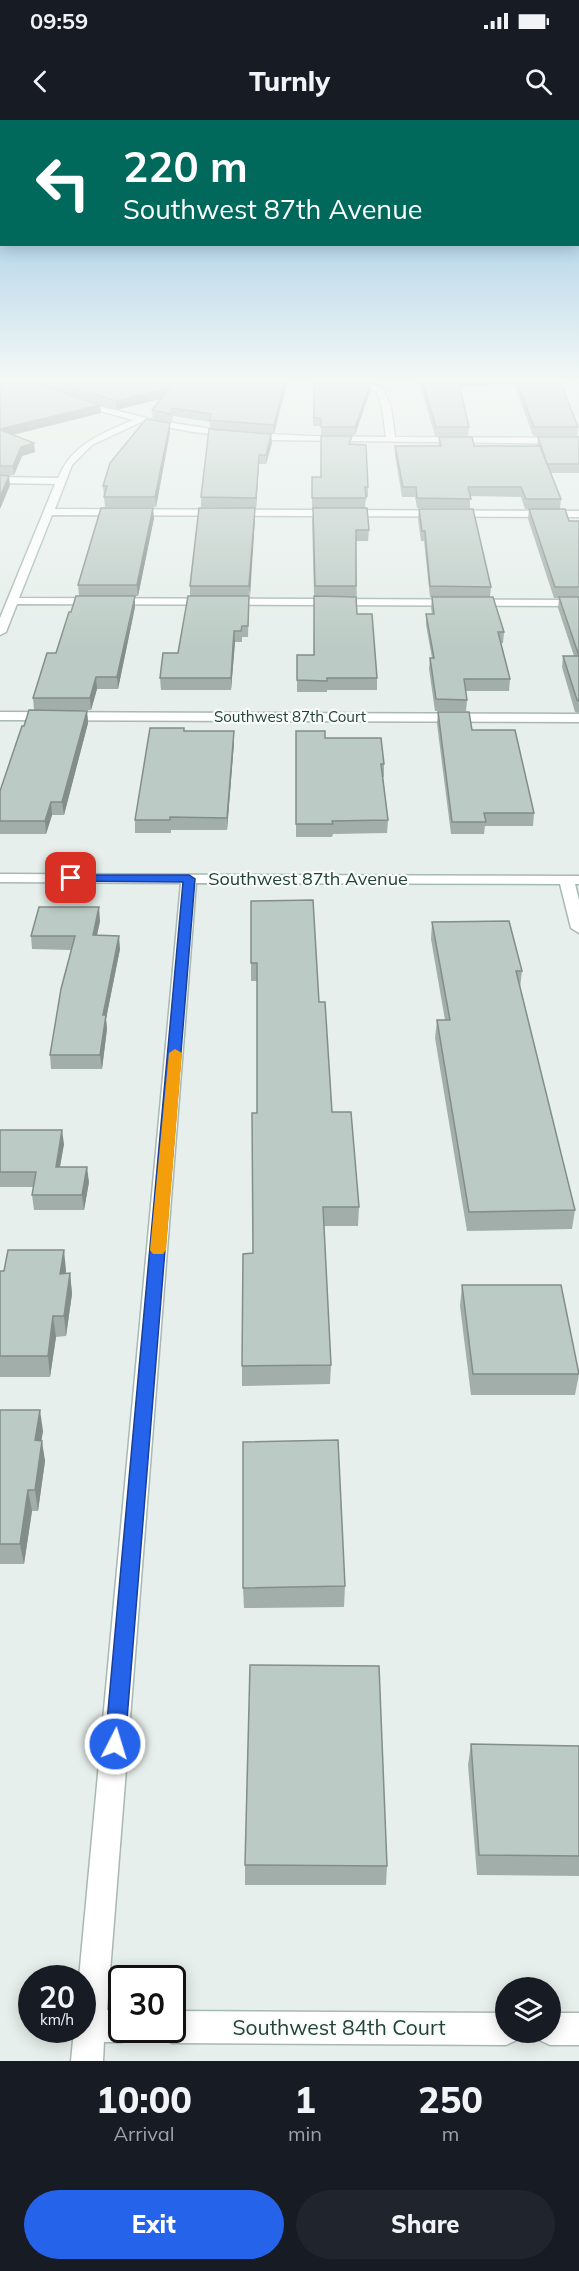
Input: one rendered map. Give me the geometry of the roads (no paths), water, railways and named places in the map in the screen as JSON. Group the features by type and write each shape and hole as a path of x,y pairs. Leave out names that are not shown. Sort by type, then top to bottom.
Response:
{"street":[{"path":"0,632 59,481 66,469"},
{"path":"0,480 59,481"},
{"path":"47,512 579,514"},
{"path":"12,601 579,603"},
{"name":"Southwest 87th Court","path":"0,716 579,718"},
{"name":"Southwest 87th Avenue","path":"0,878 573,880"},
{"path":"95,1965 189,879"},
{"path":"573,880 579,928"},
{"name":"Southwest 84th Court","path":"186,2027 495,2029"},
{"path":"561,2029 579,2029"},
{"path":"87,2061 89,2043"}]}
